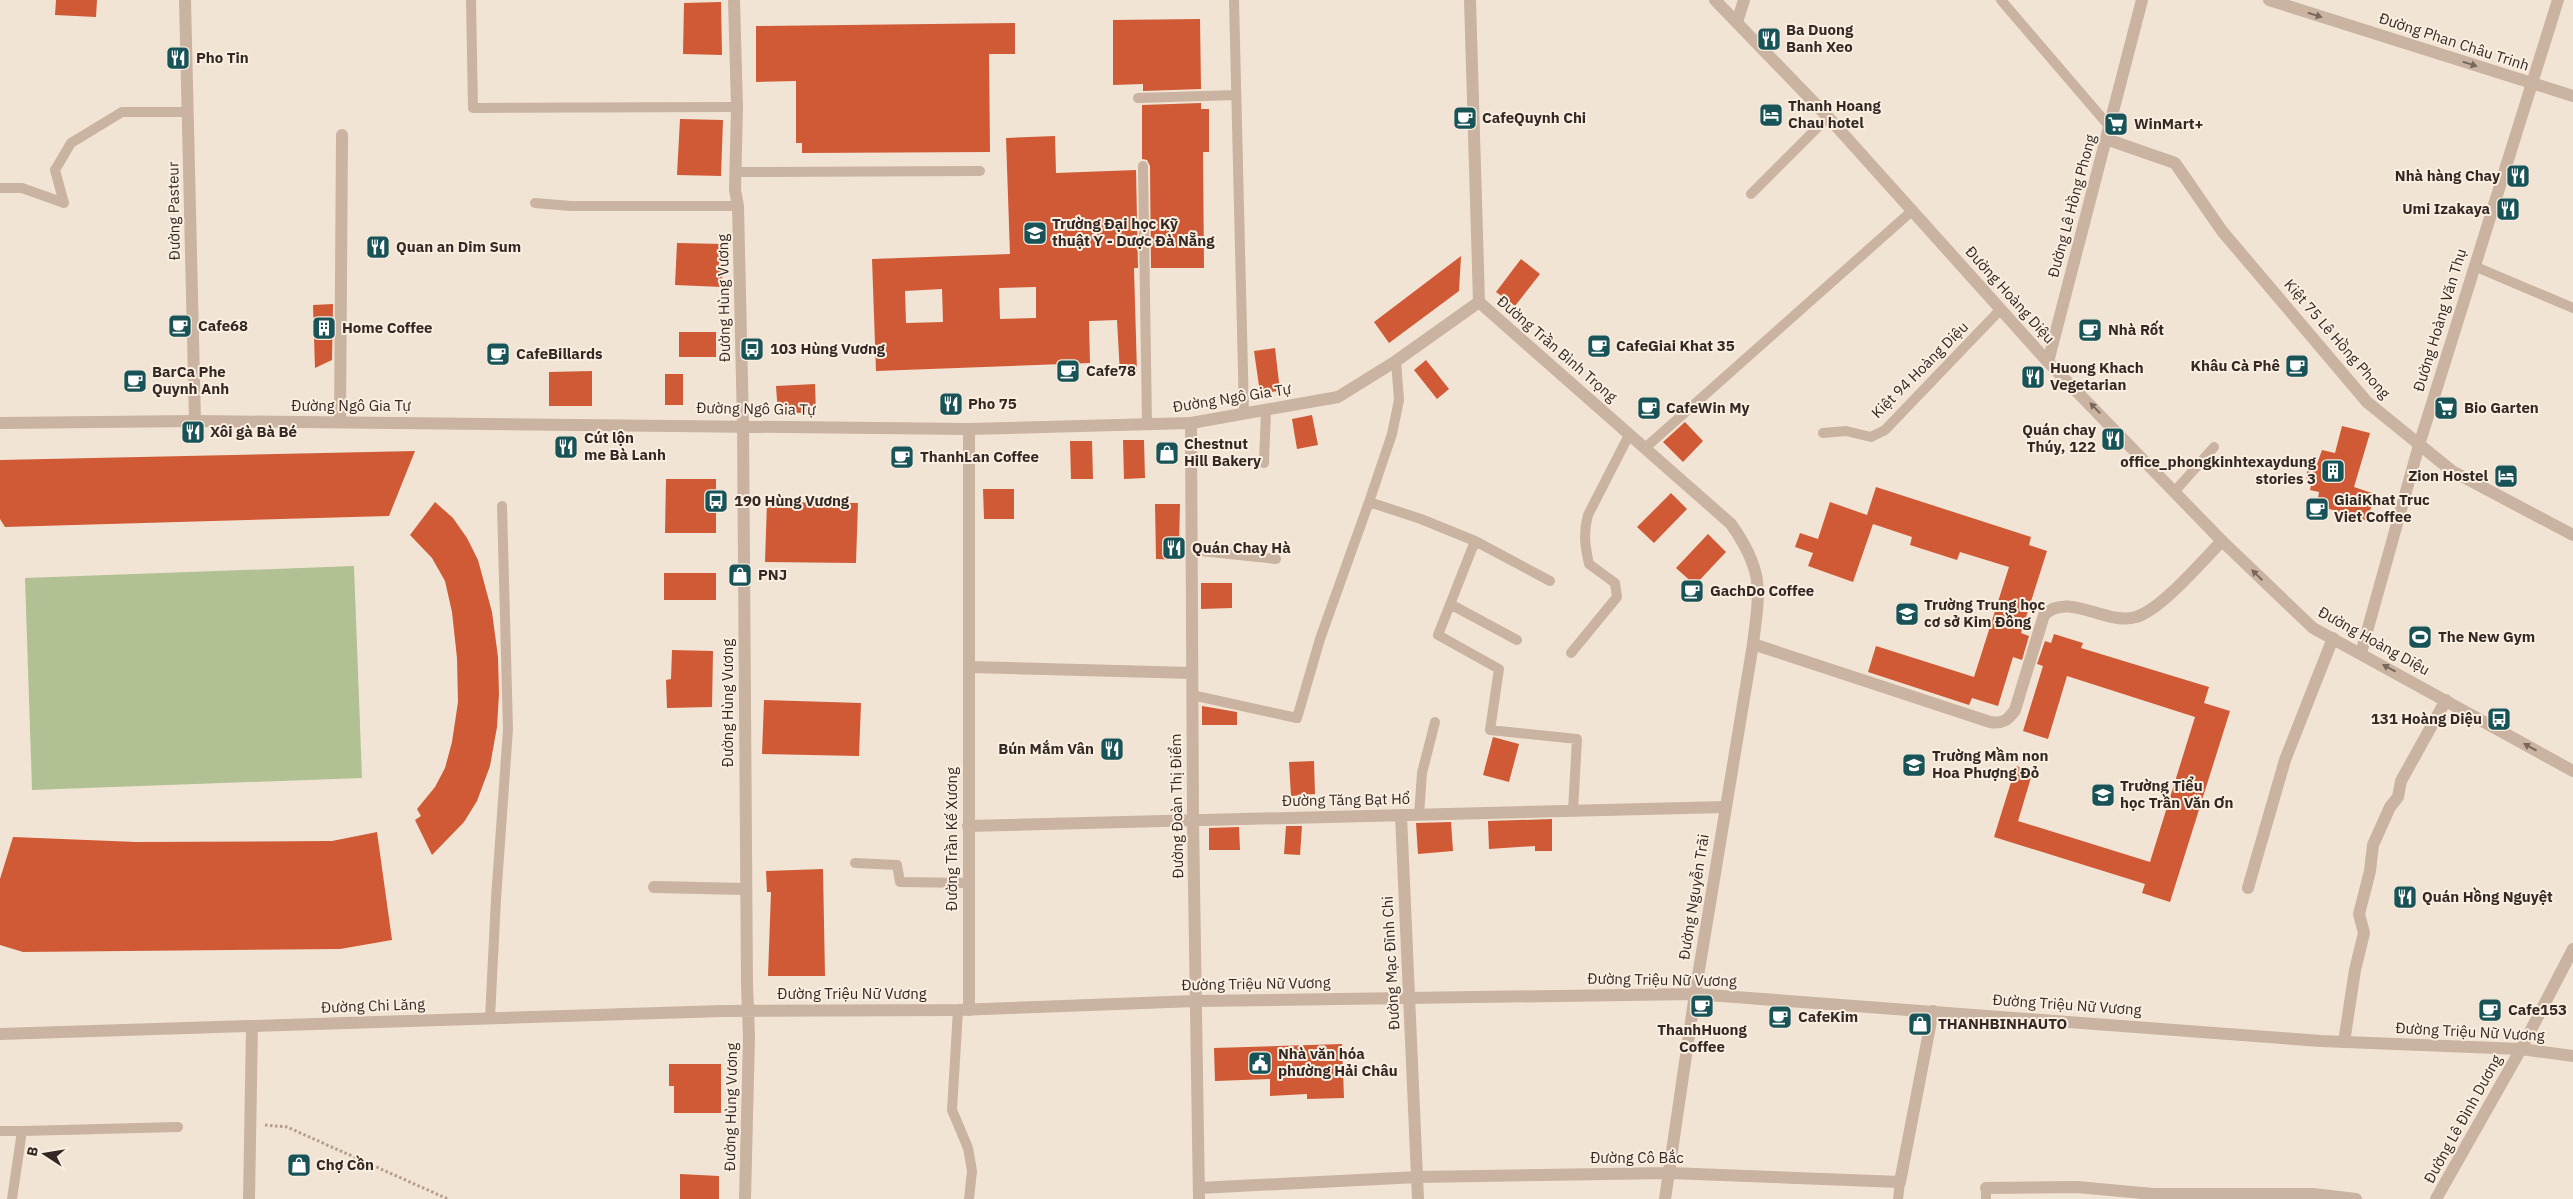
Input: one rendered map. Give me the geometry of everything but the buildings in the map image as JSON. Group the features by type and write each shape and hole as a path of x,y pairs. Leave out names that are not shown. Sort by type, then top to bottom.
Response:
{"street":[{"name":"Đường Pasteur","path":"185,0 196,421"},
{"name":"Đường Hùng Vương","path":"734,0 742,425 748,1011 745,1199"},
{"name":"Đường Trần Bình Trọng","path":"1470,0 1479,302 1731,524 1749,550 1757,573 1759,601"},
{"name":"Đường Hoàng Diệu","path":"1715,0 1828,117 2048,362 2222,541 2313,628 2573,771"},
{"path":"1737,22 1744,0"},
{"name":"Đường Lê Hồng Phong","path":"2048,362 2142,0"},
{"name":"Đường Phan Châu Trinh","path":"2269,0 2573,96"},
{"name":"Đường Hoàng Văn Thụ","path":"2361,653 2419,445 2530,83 2558,0"},
{"path":"340,422 342,135"},
{"name":"Kiệt 75 Lê Hồng Phong","path":"2106,139 2175,162 2222,231 2367,402 2452,470 2573,535"},
{"name":"Đường Ngô Gia Tự","path":"0,423 196,421 969,428 1191,423 1338,397 1396,361 1479,302"},
{"name":"Đường Đoàn Thị Điểm","path":"1191,423 1193,821 1199,1193"},
{"name":"Đường Trần Kế Xương","path":"963,1010 968,883 970,667 969,428"},
{"path":"1753,644 1990,722 2000,723 2009,718 2015,710 2044,616 2051,608 2068,607 2135,617 2161,601 2222,541"},
{"name":"Đường Nguyễn Trãi","path":"1664,1199 1695,994 1759,601"},
{"path":"2248,888 2285,760 2333,638"},
{"path":"970,667 1192,673"},
{"path":"2344,1042 2355,970 2364,933 2359,914 2370,871 2373,845 2390,807 2398,797 2401,781 2446,700"},
{"name":"Đường Tăng Bạt Hổ","path":"968,826 1725,807"},
{"name":"Đường Mạc Đĩnh Chi","path":"1401,815 1418,1199"},
{"path":"654,887 746,889"},
{"name":"Đường Lê Đình Dương","path":"2436,1199 2521,1049 2573,949"},
{"name":"Đường Triệu Nữ Vương","path":"748,1011 963,1010 1196,1001 1695,994 2344,1042 2521,1049 2573,1056"},
{"name":"Đường Chi Lăng","path":"0,1034 748,1011"},
{"path":"1900,1182 1934,1011"},
{"path":"249,1199 252,1124 252,1026"},
{"name":"Đường Cô Bắc","path":"1199,1193 1418,1177 1669,1173 1900,1182"},
{"path":"1986,1193 2077,1187 2154,1194 2313,1194 2356,1199"}],"lane":[{"path":"471,0 473,108 737,107"},
{"path":"1234,0 1244,413"},
{"path":"2001,0 2109,126"},
{"path":"1138,98 1236,95"},
{"path":"0,188 22,188 64,203 55,170 71,143 122,112 188,112"},
{"path":"1751,194 1828,117"},
{"path":"1143,166 1147,424"},
{"path":"736,172 980,170"},
{"path":"535,203 571,206 738,206"},
{"path":"1645,448 1913,210"},
{"path":"2474,266 2573,308"},
{"name":"Kiệt 94 Hoàng Diệu","path":"1824,433 1846,431 1871,437 1885,430 2001,309"},
{"path":"1192,695 1297,718 1320,639 1392,434 1399,400 1396,361"},
{"path":"1264,463 1266,410"},
{"path":"1571,653 1617,597 1615,583 1589,564 1584,540 1584,527 1588,515 1629,435"},
{"path":"2175,491 2214,447"},
{"path":"1369,502 1420,518 1475,541 1550,582"},
{"path":"490,1018 508,729 502,506"},
{"path":"1475,541 1438,635 1499,670 1490,730 1577,739 1573,811"},
{"path":"1191,550 1276,559"},
{"path":"1450,604 1517,640"},
{"path":"1419,815 1422,774 1434,722"},
{"path":"855,864 897,865 900,882 968,883"},
{"path":"963,1010 952,1110 968,1148 972,1171 969,1199"},
{"path":"0,1131 178,1127"},
{"path":"12,1199 22,1131"},
{"path":"1898,1199 1900,1182"}],"path":[{"path":"252,1124 287,1127 448,1199"}],"green space":[{"path":"354,566 362,778 32,790 25,578"}],"place":[{"name":"Ba Duong Banh Xeo","path":"1769,39"},
{"name":"Pho Tin","path":"178,58"},
{"name":"Thanh Hoang Chau hotel","path":"1771,115"},
{"name":"CafeQuynh Chi","path":"1465,118"},
{"name":"WinMart+","path":"2116,124"},
{"name":"Nhà hàng Chay","path":"2518,176"},
{"name":"Umi Izakaya","path":"2508,209"},
{"name":"Trường Đại học Kỹ thuật Y - Dược Đà Nẵng","path":"1035,233"},
{"name":"Quan an Dim Sum","path":"378,247"},
{"name":"Cafe68","path":"180,326"},
{"name":"Home Coffee","path":"324,328"},
{"name":"Nhà Rốt","path":"2090,330"},
{"name":"CafeGiai Khat 35","path":"1599,346"},
{"name":"103 Hùng Vương","path":"752,349"},
{"name":"CafeBillards","path":"498,354"},
{"name":"Khâu Cà Phê","path":"2297,366"},
{"name":"Cafe78","path":"1068,371"},
{"name":"Huong Khach Vegetarian","path":"2033,377"},
{"name":"BarCa Phe Quynh Anh","path":"135,381"},
{"name":"Pho 75","path":"951,404"},
{"name":"CafeWin My","path":"1649,408"},
{"name":"Bio Garten","path":"2446,408"},
{"name":"Xôi gà Bà Bé","path":"193,432"},
{"name":"Quán chay Thúy, 122","path":"2113,439"},
{"name":"Cút lộn me Bà Lanh","path":"566,447"},
{"name":"Chestnut Hill Bakery","path":"1167,453"},
{"name":"ThanhLan Coffee","path":"902,457"},
{"name":"office_phongkinhtexaydung stories 3","path":"2333,471"},
{"name":"Zion Hostel","path":"2506,476"},
{"name":"190 Hùng Vương","path":"716,501"},
{"name":"GiaiKhat Truc Viet Coffee","path":"2317,509"},
{"name":"Quán Chay Hà","path":"1174,548"},
{"name":"PNJ","path":"740,575"},
{"name":"GachDo Coffee","path":"1692,591"},
{"name":"Trường Trung học cơ sở Kim Đồng","path":"1907,614"},
{"name":"The New Gym","path":"2420,637"},
{"name":"131 Hoàng Diệu","path":"2499,719"},
{"name":"Bún Mắm Vân","path":"1112,749"},
{"name":"Trường Mầm non Hoa Phượng Đỏ","path":"1914,765"},
{"name":"Trường Tiểu học Trần Văn Ơn","path":"2103,795"},
{"name":"Quán Hồng Nguyệt","path":"2405,897"},
{"name":"ThanhHuong Coffee","path":"1702,1006"},
{"name":"Cafe153","path":"2490,1010"},
{"name":"CafeKim","path":"1780,1017"},
{"name":"THANHBINHAUTO","path":"1920,1024"},
{"name":"Nhà văn hóa phường Hải Châu","path":"1260,1063"},
{"name":"Chợ Cồn","path":"299,1165"}]}
